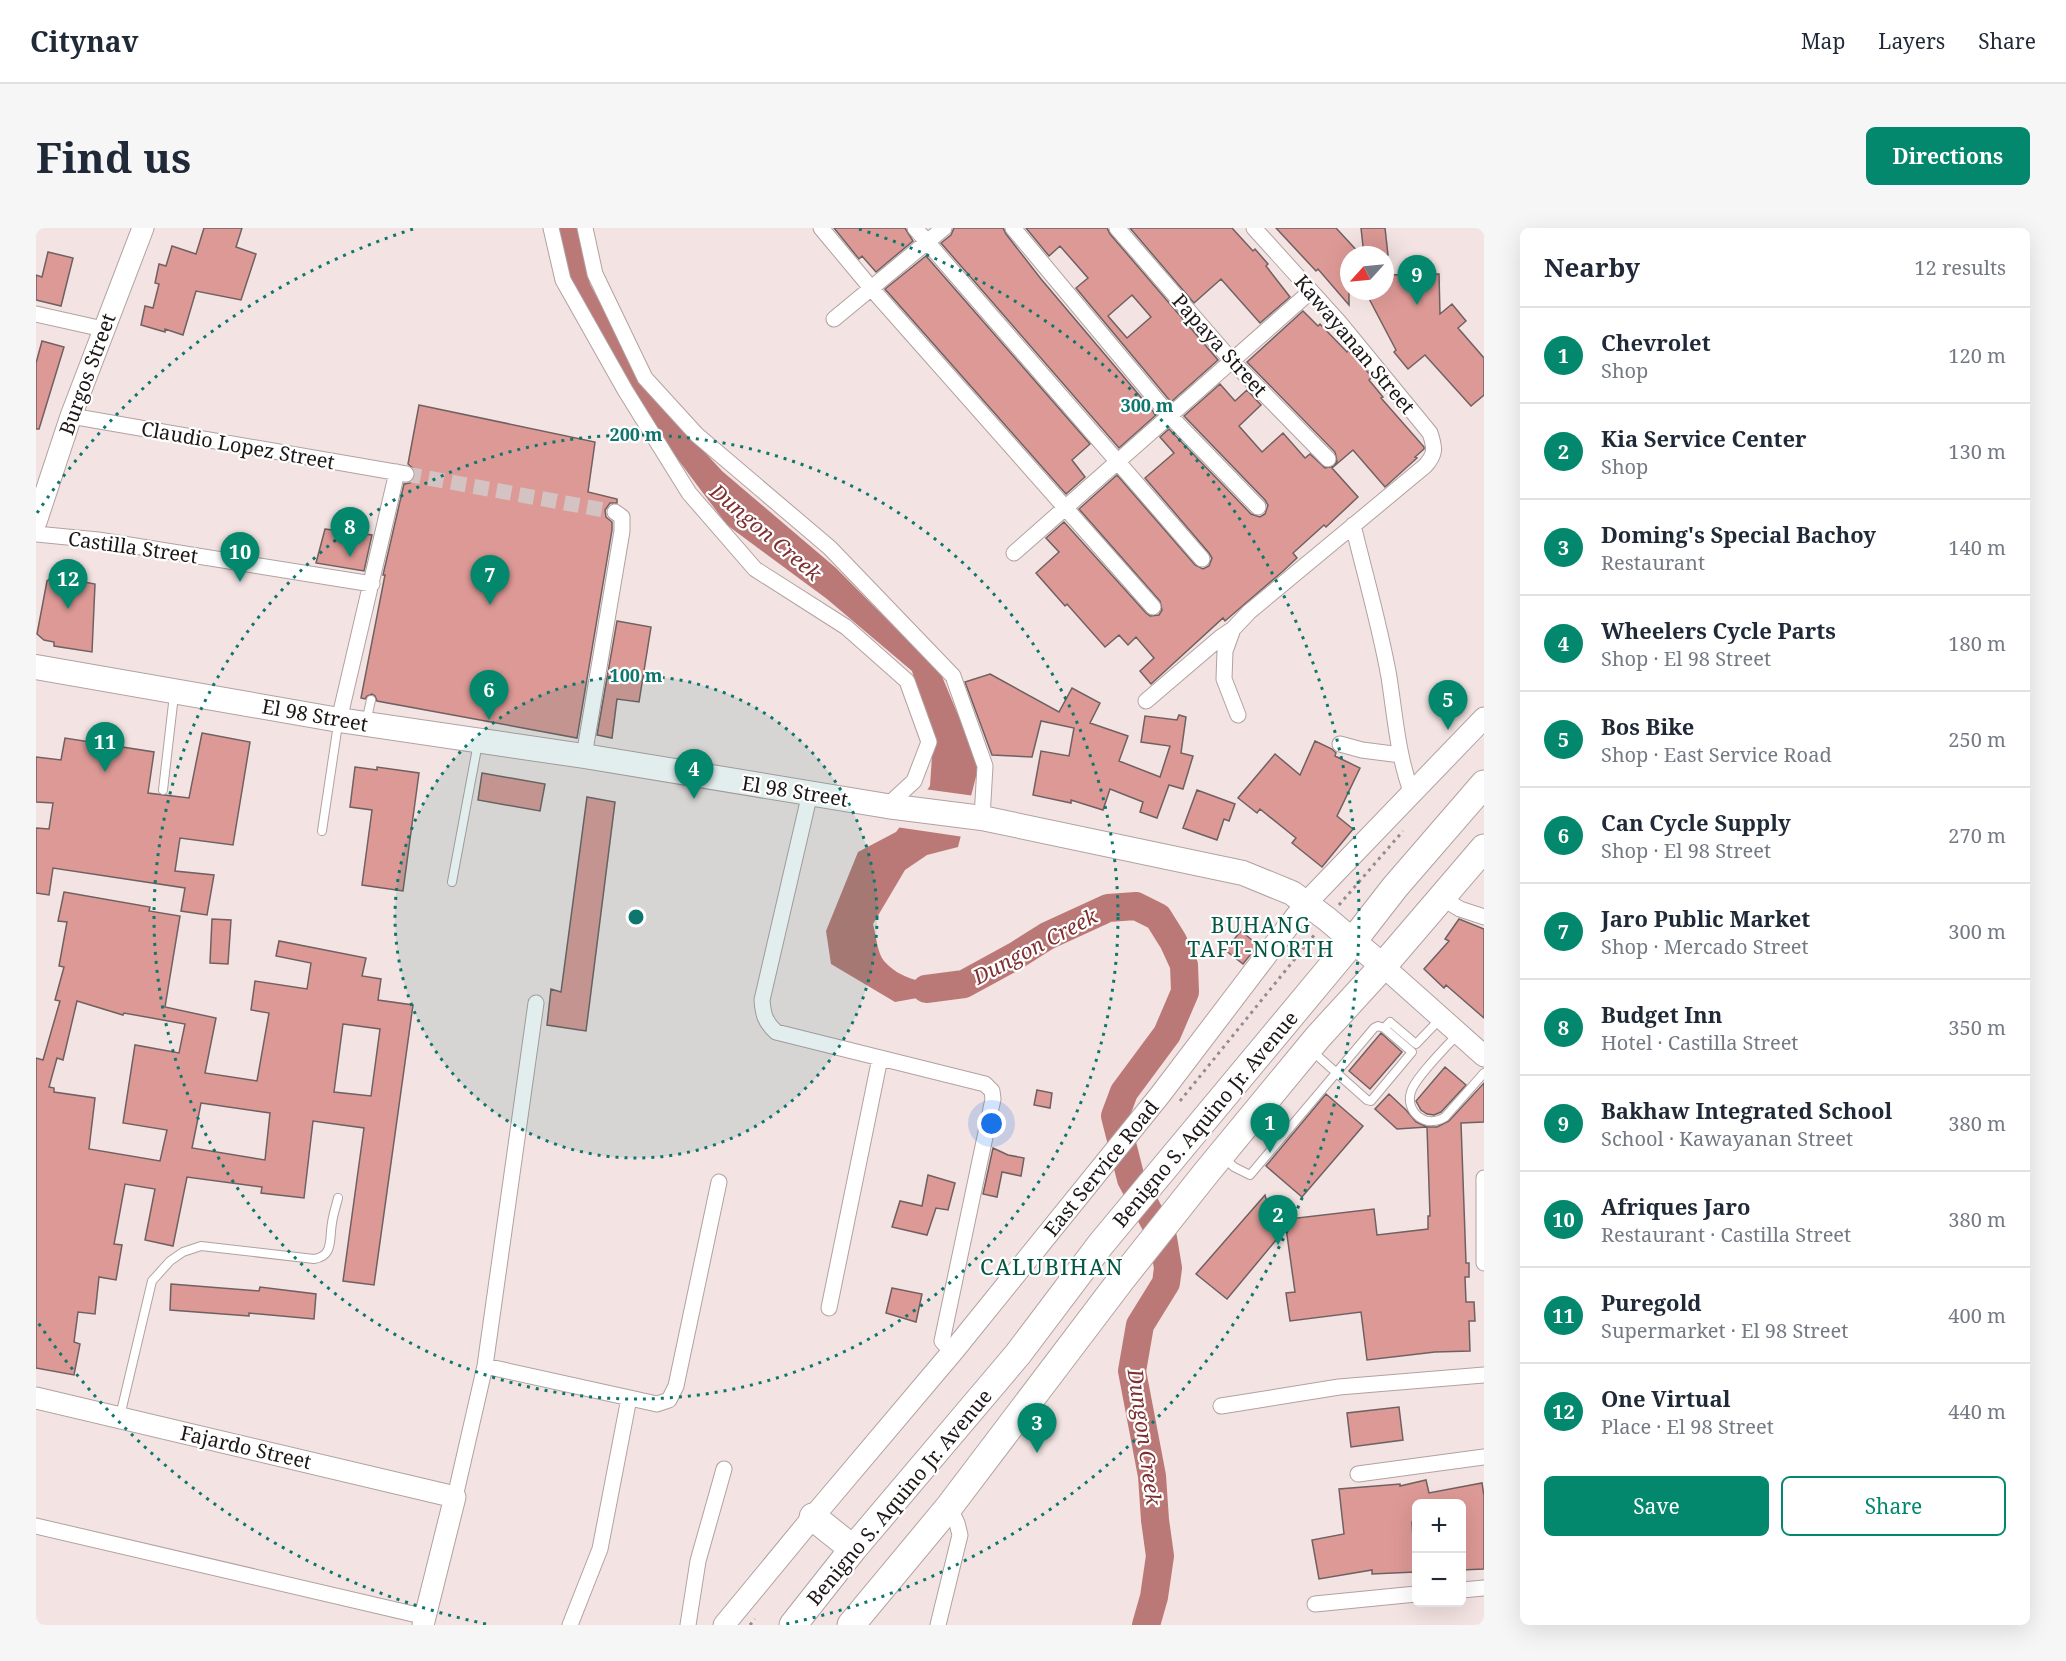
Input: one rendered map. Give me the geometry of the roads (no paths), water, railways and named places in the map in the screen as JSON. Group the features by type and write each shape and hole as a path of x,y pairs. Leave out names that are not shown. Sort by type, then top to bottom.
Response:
{"highway":[{"name":"Benigno S. Aquino Jr. Avenue","path":"793,1625 853,1549 1018,1354 1101,1244 1353,941 1395,887 1484,784"},
{"name":"Benigno S. Aquino Jr. Avenue","path":"851,1625 949,1507 1121,1280 1214,1164 1309,1048 1484,848"},
{"path":"1018,1354 1047,1380"},
{"path":"813,1517 853,1549"}],"main road":[{"name":"El 98 Street","path":"36,667 339,720 478,742 574,752 887,806 982,818 1243,873 1292,892 1383,966"}],"street":[{"name":"Burgos Street","path":"36,522 71,416 143,228"},
{"path":"551,228 563,280 625,390 689,493 755,569 846,627 907,681 929,742 914,781 887,806"},
{"path":"585,228 595,274 645,378 697,435 830,548 953,676 985,766 982,818"},
{"path":"821,228 871,288 1154,607"},
{"path":"915,228 1202,559"},
{"path":"834,319 944,228"},
{"path":"1013,228 1169,415 1258,507"},
{"name":"Papaya Street","path":"1117,228 1232,361 1328,459"},
{"name":"Kawayanan Street","path":"1254,228 1311,291 1431,434 1435,448 1434,456 1353,525"},
{"path":"1014,553 1311,291"},
{"path":"36,314 103,329"},
{"name":"Claudio Lopez Street","path":"71,416 401,473 372,584"},
{"path":"574,752 621,531 619,515"},
{"path":"1146,701 1353,525 1382,642 1401,755 1412,794"},
{"name":"Castilla Street","path":"36,534 98,540 372,584"},
{"path":"339,720 372,584"},
{"path":"1233,629 1225,651 1224,679 1238,715"},
{"name":"East Service Road","path":"724,1625 954,1350 1160,1095 1306,903 1484,718"},
{"path":"1340,744 1362,750 1401,755"},
{"path":"810,793 762,1000 767,1024 776,1032 985,1084 992,1091 993,1099 942,1341 948,1348 954,1350"},
{"path":"1440,897 1460,909 1484,917"},
{"path":"1383,966 1484,1056"},
{"path":"36,1527 425,1621 485,1366 536,1003"},
{"path":"829,1308 879,1058"},
{"path":"1484,1179 1484,1263"},
{"path":"485,1366 657,1404 669,1400 676,1386 719,1182"},
{"path":"1221,1406 1339,1388 1484,1376"},
{"name":"Fajardo Street","path":"36,1398 455,1497"},
{"path":"570,1625 600,1549 629,1398"},
{"path":"1358,1474 1484,1457"},
{"path":"688,1625 698,1561 724,1469"},
{"path":"938,1625 960,1535 949,1507"},
{"path":"1466,1590 1484,1588"},
{"path":"1316,1604 1412,1594"}],"lane":[{"path":"163,790 175,691"},
{"path":"366,724 371,700"},
{"path":"322,831 339,720"},
{"path":"452,882 478,742"},
{"path":"1384,1028 1390,1022 1416,1044 1442,1018"},
{"path":"1214,1164 1234,1167 1250,1174 1337,1073 1374,1028 1378,1026 1384,1028 1412,1053 1371,1101 1367,1100 1337,1073 1309,1048"},
{"path":"1459,1033 1413,1087 1410,1099 1413,1110 1428,1121 1445,1118 1484,1073"},
{"path":"120,1417 152,1281 170,1261 183,1252 201,1246 314,1259 323,1258 329,1250 332,1222 338,1198"}],"water":[{"path":"557,228 579,228 590,284 645,387 722,471 836,568 941,674 979,765 958,847 927,855 905,870 873,924 880,953 892,969 921,981 964,984 923,997 895,1002 831,964 826,931 858,852 896,832 930,786 933,741 912,671 827,599 727,525 664,441 568,276"}],"waterway":[{"name":"Dungon Creek","path":"926,989 964,984 1047,936 1108,908 1136,906 1158,917 1184,965 1185,992 1167,1034 1124,1092 1115,1116 1131,1179 1163,1238 1168,1268 1166,1283 1140,1325 1132,1371 1152,1476 1160,1556 1154,1597 1146,1625"}],"tunnel":[{"path":"406,474 615,512"}],"place":[{"name":"Bakhaw Integrated School","path":"1417,305"},
{"name":"Budget Inn","path":"350,557"},
{"name":"Afriques Jaro","path":"240,582"},
{"name":"Jaro Public Market","path":"490,605"},
{"name":"One Virtual","path":"68,609"},
{"name":"Can Cycle Supply","path":"489,720"},
{"name":"Bos Bike","path":"1448,730"},
{"name":"Puregold","path":"105,772"},
{"name":"Wheelers Cycle Parts","path":"694,799"},
{"name":"Chevrolet","path":"1270,1153"},
{"name":"Kia Service Center","path":"1278,1245"},
{"name":"Doming's Special Bachoy","path":"1037,1453"}],"district":[{"name":"BUHANG TAFT-NORTH","path":"1261,937"},
{"name":"CALUBIHAN","path":"1052,1266"}]}
